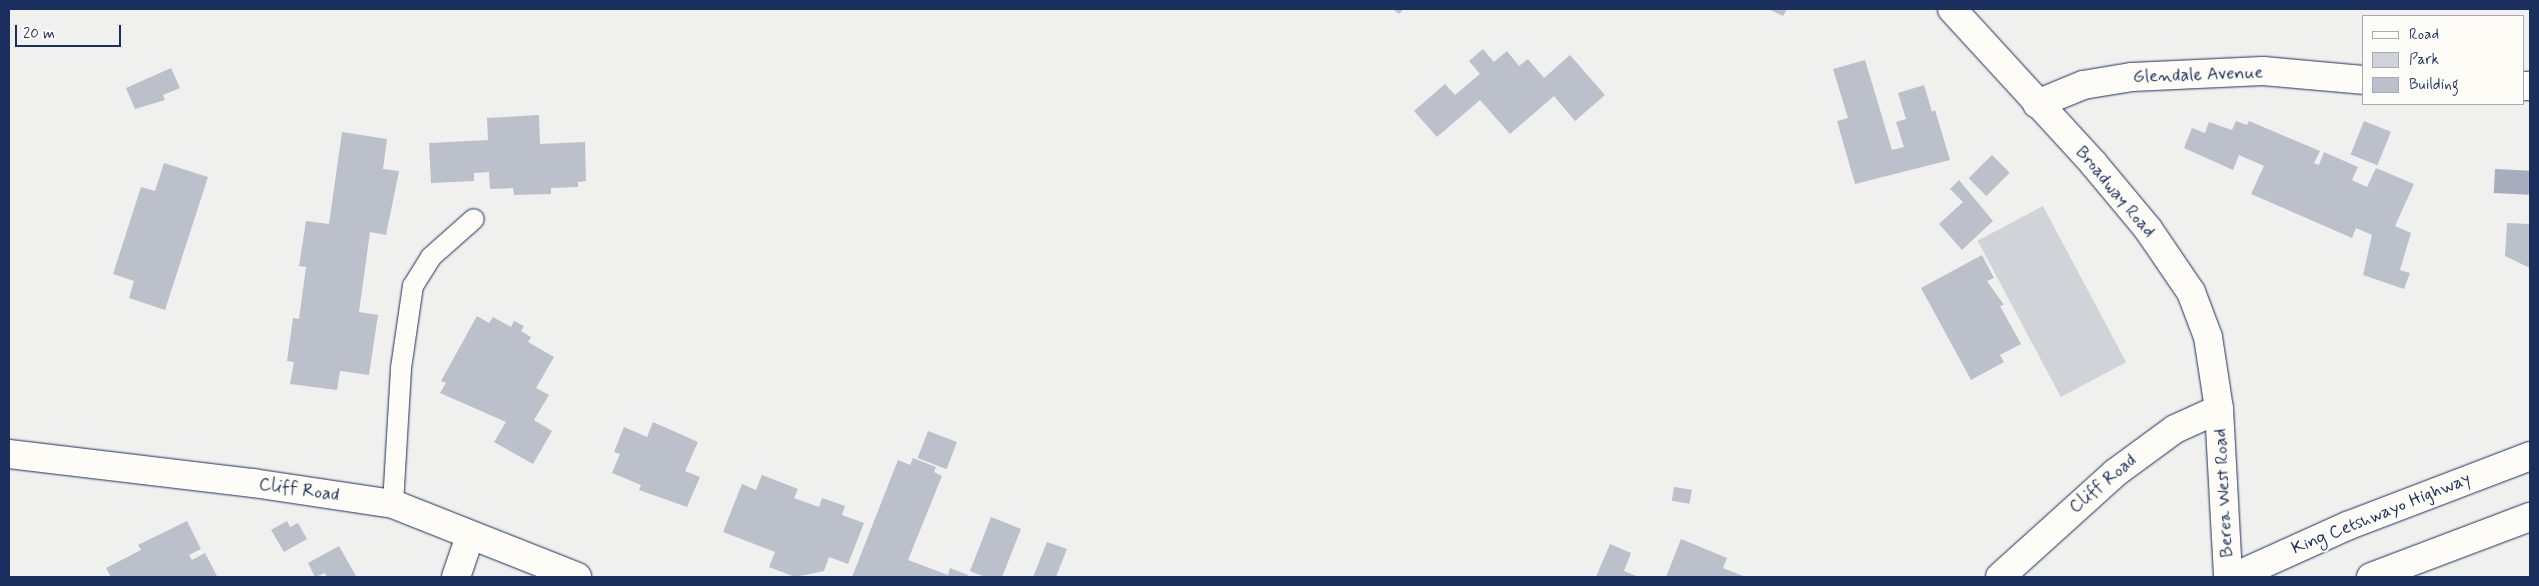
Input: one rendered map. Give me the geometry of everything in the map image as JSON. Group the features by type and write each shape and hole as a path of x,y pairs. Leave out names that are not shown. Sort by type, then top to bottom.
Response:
{"main road":[{"name":"Broadway Road","path":"1952,9 2148,229 2191,292 2208,337 2219,409"},
{"name":"Glendale Avenue","path":"2037,104 2082,85 2132,76 2263,72 2362,80"},
{"name":"Cliff Road","path":"2000,577 2115,473 2175,429 2219,409"},
{"name":"Berea West Road","path":"2219,409 2228,577"},
{"name":"Cliff Road","path":"9,454 261,484 393,504 577,577"},
{"name":"King Cetshwayo Highway","path":"2234,577 2347,526 2530,456"},
{"path":"2371,577 2530,516"},
{"path":"456,577 470,536"}],"lane":[{"path":"393,504 402,368 413,286 432,257 474,219"}],"green space":[{"path":"2043,206 2126,362 2061,397 1978,241"}],"water":[{"path":"2495,169 2530,171 2529,195 2494,193"}],"building":[{"path":"1393,9 1404,9 1399,14"},
{"path":"1768,9 1787,9 1783,16"},
{"path":"1483,49 1494,62 1507,51 1519,66 1528,59 1544,78 1570,55 1605,95 1575,121 1554,96 1510,134 1480,100 1437,137 1414,111 1445,84 1455,95 1480,74 1469,61"},
{"path":"1865,60 1892,150 1904,147 1896,122 1906,119 1898,93 1924,85 1932,112 1935,110 1950,160 1855,184 1837,121 1848,118 1833,69"},
{"path":"171,68 180,88 163,95 165,100 135,109 126,88"},
{"path":"539,115 540,144 585,142 586,181 578,182 578,187 551,188 551,194 514,195 513,188 490,189 489,172 474,173 474,181 431,183 429,143 488,140 487,118"},
{"path":"2236,121 2247,125 2249,121 2320,151 2314,163 2319,165 2324,152 2358,167 2352,180 2367,187 2376,168 2414,184 2395,226 2411,233 2400,270 2410,273 2404,289 2363,275 2372,235 2356,228 2352,238 2251,194 2264,166 2239,155 2233,170 2184,148 2192,128 2205,133 2209,122 2232,130"},
{"path":"2364,121 2391,132 2377,165 2351,154"},
{"path":"342,132 387,139 383,169 399,171 386,235 370,232 359,312 378,315 369,375 340,371 337,390 290,384 294,362 287,361 293,318 299,319 306,267 299,266 306,221 329,224"},
{"path":"1992,155 2010,173 1986,196 1969,178"},
{"path":"164,163 208,177 165,310 129,298 134,281 113,274 141,187 155,191"},
{"path":"1959,180 1993,221 1962,250 1939,224 1963,202 1950,189"},
{"path":"2507,223 2530,224 2530,268 2505,256"},
{"path":"1982,255 1994,278 1987,281 2004,305 2000,306 2021,344 2000,355 2004,362 1971,380 1921,288"},
{"path":"477,316 489,323 493,317 511,327 514,321 524,326 521,331 531,337 528,342 554,357 536,388 549,395 534,420 552,431 533,464 494,442 506,422 440,393 446,383 441,381"},
{"path":"653,422 698,442 685,471 700,477 687,507 639,490 641,485 612,473 620,454 614,452 624,427 647,437"},
{"path":"928,431 957,442 947,469 918,458"},
{"path":"913,458 936,467 934,472 942,476 908,560 948,575 950,568 968,575 967,577 852,577 898,460 910,465"},
{"path":"762,475 798,489 794,498 819,507 822,498 845,506 842,515 864,523 848,564 829,557 824,571 795,577 769,567 775,552 723,532 742,484 756,490"},
{"path":"1674,487 1692,490 1690,504 1672,501"},
{"path":"991,517 1021,529 1002,577 985,577 970,571"},
{"path":"187,521 201,549 189,555 192,560 205,553 217,576 111,577 106,568 141,550 138,545"},
{"path":"287,521 290,527 298,523 307,539 284,552 271,530"},
{"path":"1681,539 1727,558 1723,568 1746,577 1666,577"},
{"path":"1047,542 1067,549 1056,577 1033,577"},
{"path":"1610,544 1631,553 1624,571 1639,577 1596,577"},
{"path":"339,546 356,576 327,577 325,573 315,577 308,563"}]}
